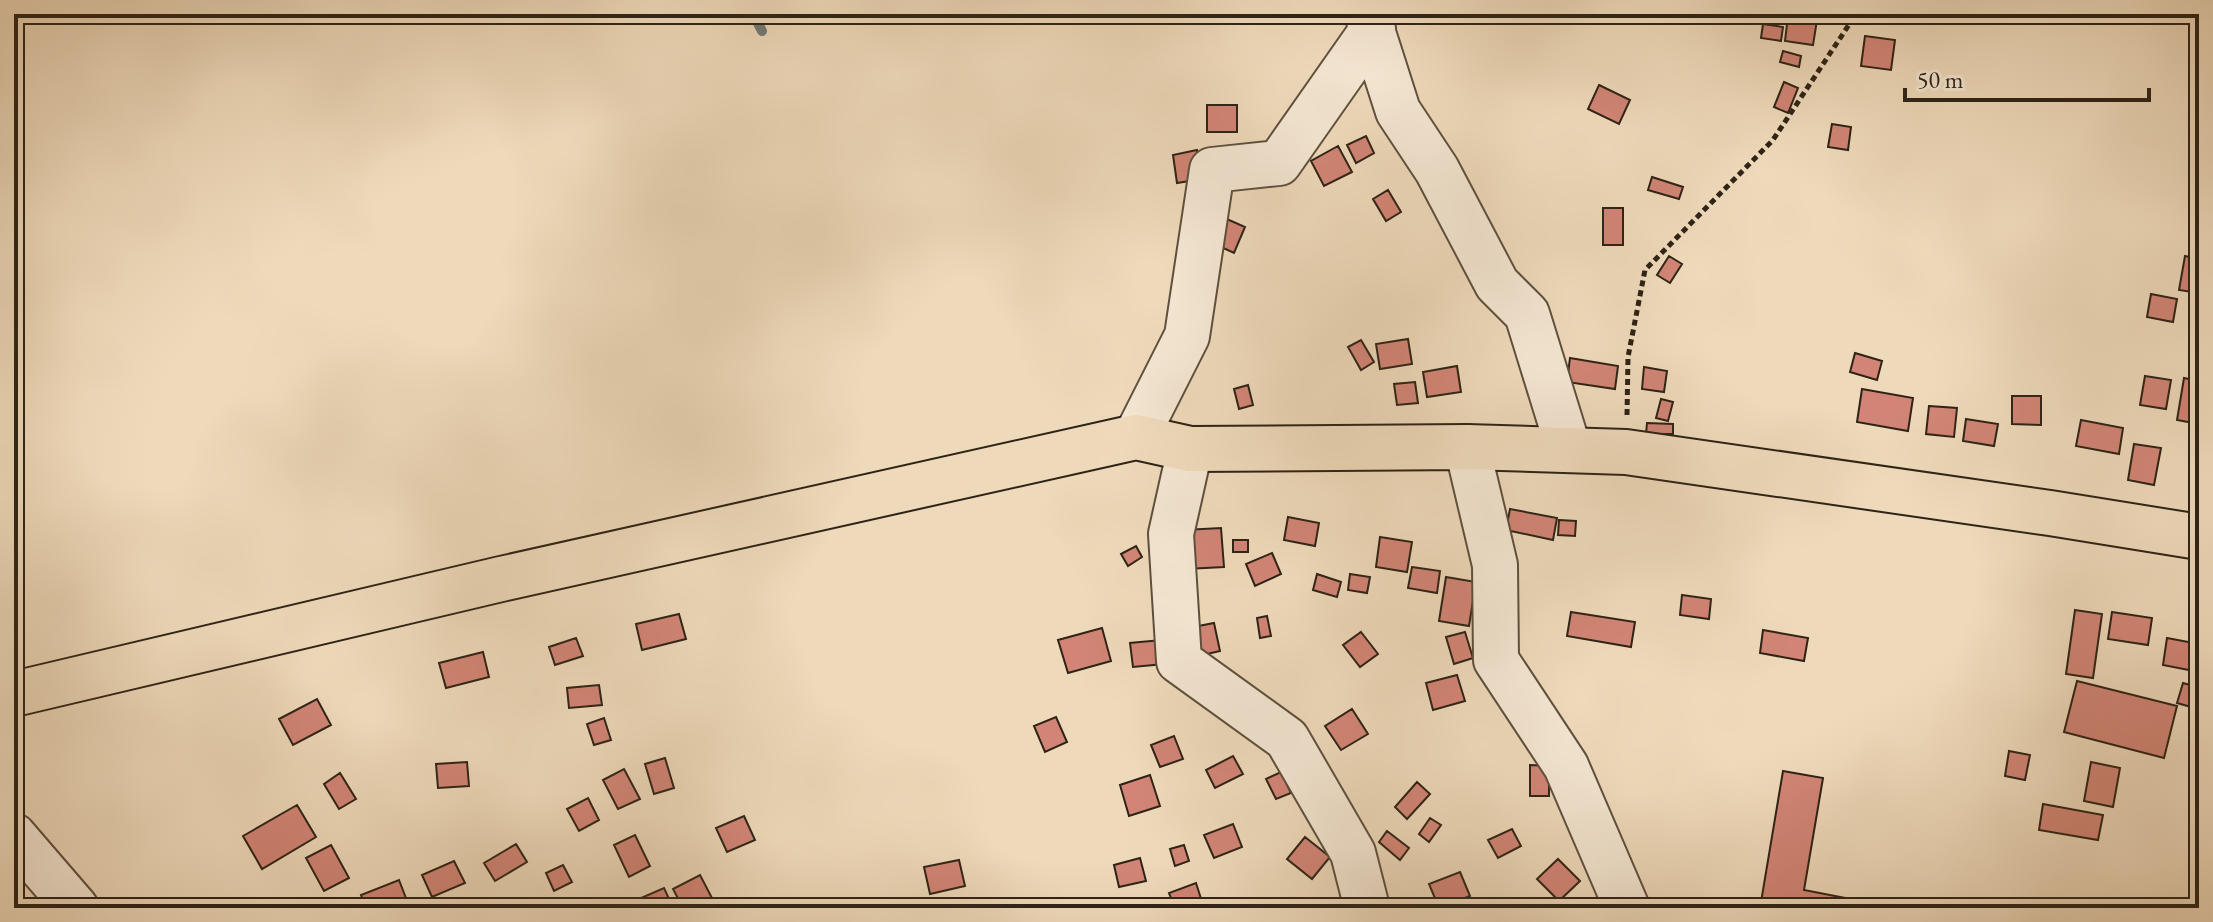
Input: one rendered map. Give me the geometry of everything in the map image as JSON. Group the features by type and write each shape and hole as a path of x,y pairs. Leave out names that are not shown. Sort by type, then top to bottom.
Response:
{"main road":[{"path":"14,694 560,566 1136,437 1190,449 1467,447 1626,452 2199,537"}],"street":[{"path":"1136,437 1187,336 1212,170 1279,163 1370,21"},
{"path":"1370,21 1398,111 1437,170 1497,284 1527,314 1569,450"},
{"path":"1467,447 1495,565 1496,660 1566,766 1627,908"},
{"path":"1190,449 1171,534 1179,661 1287,739 1353,853 1367,908"},
{"path":"14,836 76,908"}],"path":[{"path":"1626,452 1628,357 1645,270 1773,140 1856,14"}],"building":[{"path":"1497,14 1528,14 1529,18 1499,23"},
{"path":"1788,16 1817,20 1813,45 1785,41"},
{"path":"1763,24 1783,27 1781,41 1761,38"},
{"path":"1865,36 1895,40 1891,70 1861,66"},
{"path":"1783,51 1801,56 1799,67 1780,62"},
{"path":"1784,82 1798,88 1788,113 1774,107"},
{"path":"1599,85 1630,100 1619,124 1588,109"},
{"path":"1207,105 1237,105 1237,132 1207,132"},
{"path":"1832,124 1851,127 1848,150 1828,147"},
{"path":"1366,136 1374,153 1356,163 1347,145"},
{"path":"1338,146 1352,172 1324,186 1311,161"},
{"path":"1197,150 1202,179 1177,183 1173,155"},
{"path":"1652,177 1683,187 1679,199 1648,190"},
{"path":"1388,190 1401,212 1386,221 1373,199"},
{"path":"1603,208 1623,208 1623,245 1603,245"},
{"path":"1220,216 1245,227 1234,253 1208,241"},
{"path":"1669,256 1682,264 1670,283 1657,275"},
{"path":"2185,256 2199,259 2199,293 2179,290"},
{"path":"2151,294 2177,299 2173,322 2147,317"},
{"path":"1408,339 1412,364 1380,369 1376,344"},
{"path":"1361,340 1374,362 1361,370 1348,347"},
{"path":"1855,353 1882,361 1877,380 1850,372"},
{"path":"1570,358 1618,366 1615,389 1567,382"},
{"path":"1457,366 1461,392 1427,397 1423,372"},
{"path":"1644,367 1667,371 1664,392 1642,389"},
{"path":"2145,376 2171,380 2166,409 2140,405"},
{"path":"2184,378 2199,381 2199,424 2177,420"},
{"path":"1415,382 1418,403 1397,405 1394,384"},
{"path":"1248,385 1253,405 1239,409 1234,389"},
{"path":"1862,389 1913,398 1908,431 1857,422"},
{"path":"2012,396 2041,396 2041,425 2012,424"},
{"path":"1661,399 1673,402 1668,421 1656,418"},
{"path":"1929,406 1957,408 1954,437 1926,434"},
{"path":"1966,419 1998,424 1994,446 1963,441"},
{"path":"2081,420 2123,428 2119,454 2076,446"},
{"path":"1647,423 1673,424 1673,434 1646,434"},
{"path":"2134,444 2161,448 2154,485 2128,480"},
{"path":"1510,509 1557,518 1553,540 1506,530"},
{"path":"1288,517 1319,523 1315,546 1284,540"},
{"path":"1559,520 1576,521 1575,536 1558,535"},
{"path":"1221,528 1224,567 1186,569 1184,530"},
{"path":"1380,537 1412,542 1407,572 1376,567"},
{"path":"1233,540 1248,540 1248,552 1233,552"},
{"path":"1136,546 1142,557 1128,566 1121,554"},
{"path":"1272,553 1281,574 1255,586 1246,564"},
{"path":"1412,567 1440,571 1437,593 1408,588"},
{"path":"1317,574 1341,582 1337,597 1313,590"},
{"path":"1350,574 1370,577 1367,593 1348,590"},
{"path":"1446,577 1476,582 1469,626 1439,621"},
{"path":"1682,595 1711,599 1709,619 1680,615"},
{"path":"2075,610 2102,614 2093,678 2066,674"},
{"path":"1571,612 1635,622 1631,647 1567,636"},
{"path":"2112,612 2152,618 2148,645 2108,639"},
{"path":"679,614 686,639 642,650 636,624"},
{"path":"1267,616 1271,636 1260,638 1257,618"},
{"path":"1214,623 1220,651 1194,657 1188,628"},
{"path":"1102,628 1111,661 1068,673 1058,640"},
{"path":"1763,630 1808,638 1804,661 1760,653"},
{"path":"1361,632 1378,654 1360,667 1343,645"},
{"path":"1465,632 1473,658 1454,664 1446,637"},
{"path":"576,638 583,656 555,665 549,647"},
{"path":"2167,638 2199,644 2194,671 2163,665"},
{"path":"1161,640 1164,664 1133,667 1130,643"},
{"path":"483,652 489,677 446,688 439,663"},
{"path":"1457,675 1465,701 1433,710 1426,683"},
{"path":"2077,681 2177,706 2164,758 2064,732"},
{"path":"2183,683 2197,687 2191,707 2177,703"},
{"path":"599,685 602,705 569,708 567,688"},
{"path":"317,699 331,725 293,745 279,719"},
{"path":"1352,709 1368,734 1341,750 1325,726"},
{"path":"1056,717 1067,742 1045,752 1034,726"},
{"path":"604,718 611,740 594,745 587,724"},
{"path":"1174,736 1183,759 1160,767 1151,745"},
{"path":"2009,751 2030,755 2025,780 2005,776"},
{"path":"1233,756 1243,774 1215,788 1206,770"},
{"path":"665,758 674,788 654,794 645,764"},
{"path":"467,762 469,786 438,788 436,764"},
{"path":"2091,762 2120,768 2113,807 2084,801"},
{"path":"1530,765 1549,766 1549,796 1530,796"},
{"path":"624,769 640,799 618,809 603,780"},
{"path":"1783,771 1823,778 1804,890 1897,908 1760,908"},
{"path":"1281,772 1291,793 1276,799 1266,779"},
{"path":"340,773 356,799 339,809 324,784"},
{"path":"1150,775 1160,806 1129,816 1120,785"},
{"path":"1417,782 1430,794 1407,819 1395,807"},
{"path":"588,798 599,820 579,831 567,809"},
{"path":"2043,804 2103,815 2098,840 2039,830"},
{"path":"297,805 316,837 262,869 243,836"},
{"path":"744,816 755,840 727,852 716,828"},
{"path":"1430,818 1441,825 1429,842 1419,834"},
{"path":"1233,824 1242,847 1214,858 1204,835"},
{"path":"1512,829 1521,846 1498,858 1488,840"},
{"path":"1387,831 1409,848 1400,860 1379,842"},
{"path":"635,835 650,866 629,877 614,845"},
{"path":"1305,837 1330,857 1312,879 1287,859"},
{"path":"516,844 527,862 495,881 484,863"},
{"path":"331,845 349,878 324,891 306,858"},
{"path":"1184,845 1189,861 1175,866 1170,849"},
{"path":"1140,858 1146,881 1119,887 1114,865"},
{"path":"1558,859 1580,881 1559,901 1537,879"},
{"path":"959,860 965,886 930,894 924,867"},
{"path":"454,861 465,883 432,897 422,875"},
{"path":"563,865 572,882 554,891 546,873"},
{"path":"1460,872 1470,896 1439,908 1429,884"},
{"path":"700,875 712,898 694,908 683,908 673,889"},
{"path":"399,880 409,906 366,908 361,895"},
{"path":"1196,883 1204,908 1175,908 1169,893"},
{"path":"664,888 670,901 655,908 645,908 641,898"}],"waterway":[{"path":"753,14 762,31"}]}
